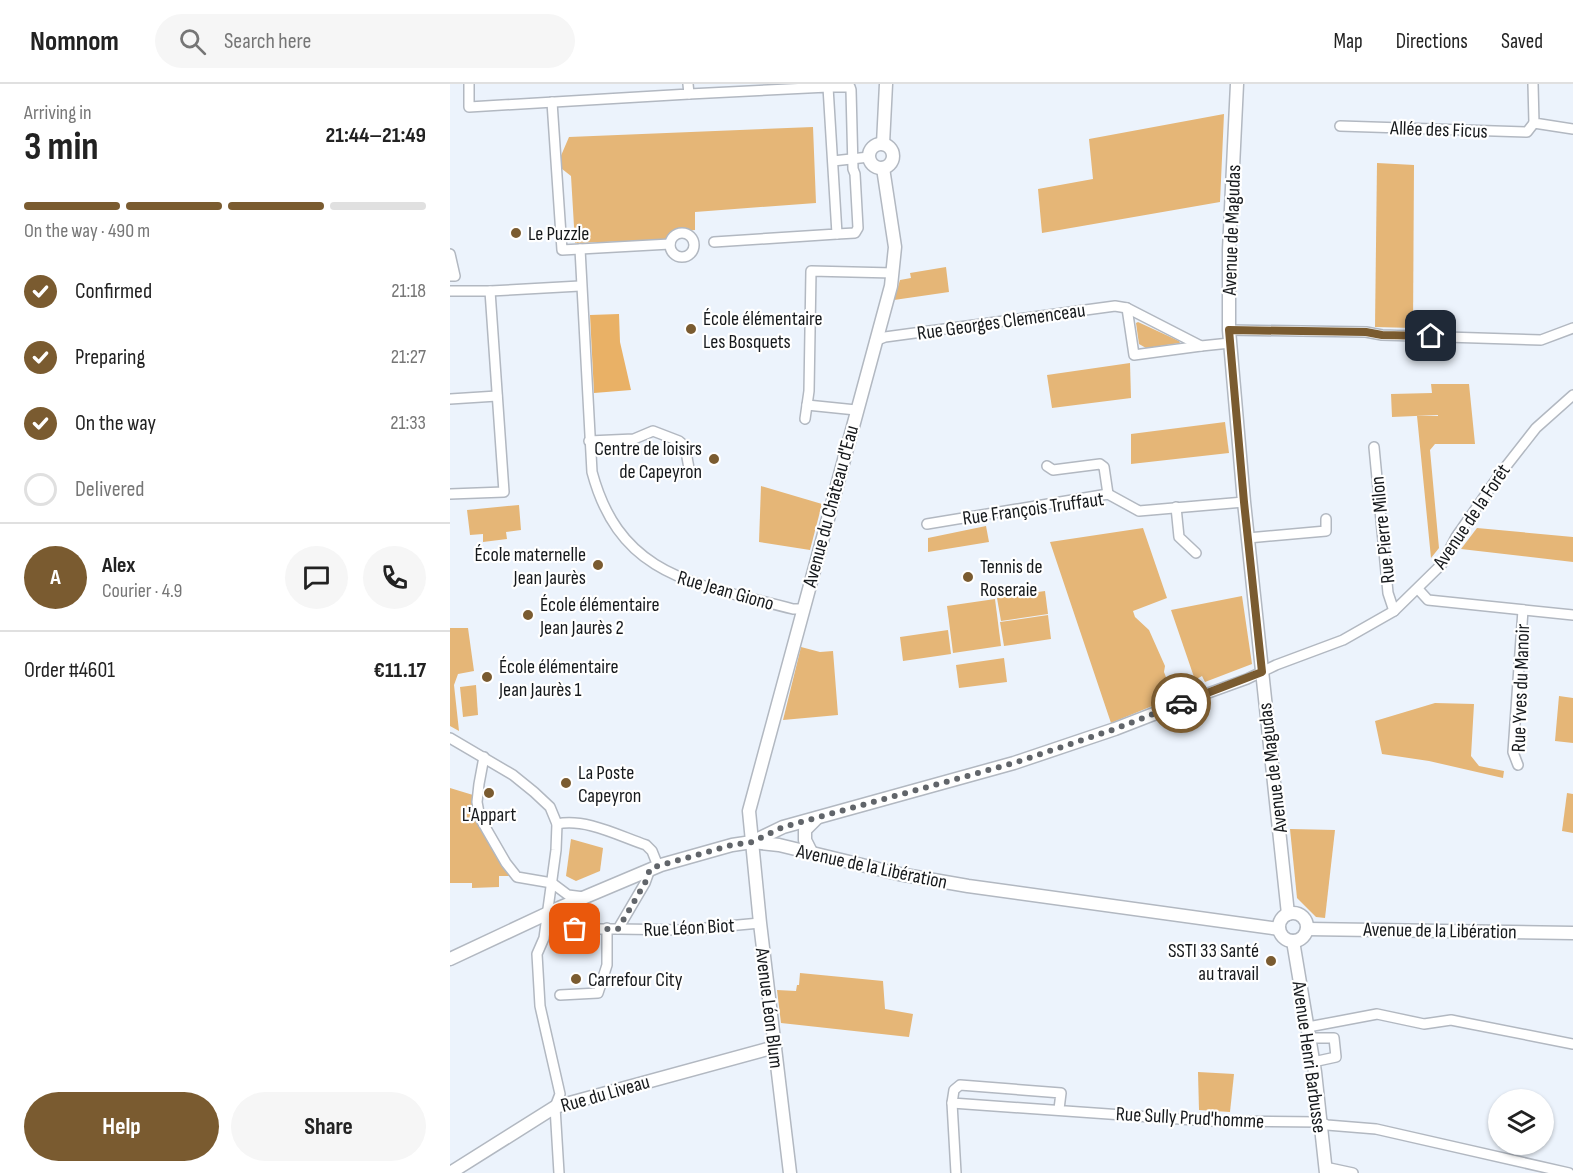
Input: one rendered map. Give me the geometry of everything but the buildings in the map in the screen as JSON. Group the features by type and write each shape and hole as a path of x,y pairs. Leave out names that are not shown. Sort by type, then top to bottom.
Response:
{"street":[{"path":"469,84 469,107 552,102 688,89 850,87 852,160 858,228 855,233 714,242"},
{"name":"Avenue du Château d'Eau","path":"752,842 749,811 893,273 894,230 883,168 890,164 893,158 890,147 883,144 886,84"},
{"name":"Avenue de Magudas","path":"1237,84 1229,250 1229,330 1244,502 1288,914"},
{"path":"1533,84 1534,123 1573,129"},
{"path":"828,87 837,234"},
{"path":"552,102 562,250 670,244"},
{"name":"Allée des Ficus","path":"1340,126 1527,132 1534,123"},
{"path":"883,144 872,147 869,158 873,165 883,168"},
{"path":"833,161 869,158"},
{"name":"Rue Jean Giono","path":"580,249 580,286 592,471 598,494 609,519 626,542 647,560 671,574 793,609 802,609"},
{"path":"450,254 454,276 450,276"},
{"path":"805,419 809,391 811,270 893,273"},
{"path":"450,291 580,286"},
{"path":"450,494 504,492 490,291"},
{"name":"Rue Georges Clemenceau","path":"875,341 885,337 1115,306 1127,308 1201,346"},
{"path":"1127,308 1134,355 1230,343"},
{"path":"1229,330 1366,332 1382,335 1541,340 1573,328"},
{"name":"Avenue de la Forêt","path":"752,842 783,827 1014,763 1115,729 1343,640 1394,611 1442,564 1456,537 1519,448 1536,428 1573,395"},
{"path":"450,399 497,396"},
{"path":"807,405 856,410"},
{"path":"589,441 634,439 652,431 679,441 685,446 690,474"},
{"name":"Rue Pierre Milon","path":"1374,447 1388,592 1394,611"},
{"path":"1047,466 1053,470 1100,464 1104,467 1108,494"},
{"name":"Rue François Truffaut","path":"927,524 1108,494 1139,511 1244,502"},
{"path":"1176,507 1179,537 1196,553"},
{"path":"1248,538 1326,531 1326,519"},
{"path":"1418,589 1428,600 1573,615"},
{"name":"Rue Yves du Manoir","path":"1518,765 1514,752 1523,610"},
{"path":"450,738 513,775 550,807 557,824 544,938 537,954 540,1006 560,1094 555,1107 559,1173"},
{"path":"484,757 477,802 480,818 506,863 517,877 552,883 568,895 585,897"},
{"path":"811,852 805,840 805,830 818,817"},
{"path":"557,824 567,822 583,824 646,845 652,850 654,868 618,929"},
{"name":"Avenue de la Libération","path":"450,959 547,913 654,868 732,845 752,842 779,845 899,874 968,886 1273,929"},
{"name":"Avenue Léon Blum","path":"752,842 790,1173"},
{"name":"Rue Léon Biot","path":"547,913 560,927 565,929 684,930 760,924"},
{"path":"1293,913 1302,916 1307,929 1300,939 1293,941 1273,929 1288,914 1293,913"},
{"path":"560,995 598,993 608,965 607,928"},
{"name":"Avenue de la Libération","path":"1307,929 1573,933"},
{"name":"Avenue Henri Barbusse","path":"1293,941 1309,1032 1326,1170"},
{"path":"1309,1032 1377,1014 1424,1024 1451,1020 1573,1044"},
{"path":"1309,1032 1334,1038 1336,1048 1336,1058 1313,1062"},
{"name":"Rue du Liveau","path":"450,1173 555,1107 775,1047"},
{"path":"956,1173 952,1103 954,1090 960,1085 1061,1093 1059,1109"},
{"name":"Rue Sully Prud'homme","path":"952,1103 1208,1121 1320,1122 1327,1125 1376,1128 1569,1173"},
{"path":"1326,1170 1353,1173"}],"shaded area":[{"path":"1224,114 1220,202 1042,233 1038,189 1093,179 1089,139"},
{"path":"813,127 816,203 695,212 695,230 674,232 670,237 662,240 575,243 571,176 557,165 569,137"},
{"path":"1377,163 1414,165 1413,328 1375,327"},
{"path":"946,267 949,292 894,300 900,280 911,278 910,273"},
{"path":"619,314 620,342 631,390 594,393 590,315"},
{"path":"1136,323 1180,343 1146,348 1139,344"},
{"path":"1130,363 1131,398 1052,408 1047,375"},
{"path":"1431,384 1469,384 1475,444 1435,444 1430,450 1439,548 1431,558 1417,416 1438,415 1392,417 1391,394 1432,393"},
{"path":"1225,422 1229,453 1131,464 1131,434"},
{"path":"761,486 822,504 810,550 759,542"},
{"path":"519,505 521,530 506,532 507,539 483,542 483,534 470,535 467,510"},
{"path":"986,526 989,542 928,552 928,538"},
{"path":"1143,528 1167,598 1133,611 1135,617 1149,630 1165,666 1164,672 1172,693 1179,695 1111,723 1050,542"},
{"path":"1477,528 1573,537 1573,562 1461,549"},
{"path":"1045,591 1048,614 1001,621 997,598"},
{"path":"1242,596 1252,664 1205,682 1202,676 1195,680 1171,610"},
{"path":"995,599 1001,646 953,653 947,606"},
{"path":"1048,615 1051,639 1004,646 1000,622"},
{"path":"450,628 468,628 474,671 458,674 454,685 459,731 450,726"},
{"path":"948,630 951,654 903,661 900,637"},
{"path":"801,647 820,652 833,651 838,715 783,720"},
{"path":"1004,658 1007,682 959,688 956,665"},
{"path":"476,685 478,715 463,717 460,687"},
{"path":"1559,696 1573,698 1573,743 1555,741"},
{"path":"1435,703 1474,704 1471,756 1479,766 1504,771 1503,778 1429,761 1382,754 1375,721"},
{"path":"450,788 473,795 472,809 476,810 476,817 510,876 499,876 499,887 472,888 472,883 450,883"},
{"path":"1567,793 1573,794 1573,833 1562,831"},
{"path":"1290,829 1335,830 1325,918 1316,917 1297,898"},
{"path":"571,839 603,848 600,871 576,881 566,876"},
{"path":"800,973 883,981 885,1009 913,1014 909,1037 781,1023 777,990 796,991"},
{"path":"1198,1072 1234,1074 1230,1112 1199,1110"}],"way so far":[{"path":"575,929 618,929 645,883 650,869 658,866 732,845 752,842 783,827 1014,763 1115,729 1181,703"}],"place":[{"name":"Le Puzzle","path":"516,233"},
{"name":"École élémentaire Les Bosquets","path":"691,329"},
{"name":"Centre de loisirs de Capeyron","path":"714,459"},
{"name":"École maternelle Jean Jaurès","path":"598,565"},
{"name":"Tennis de Roseraie","path":"968,577"},
{"name":"École élémentaire Jean Jaurès 2","path":"528,615"},
{"name":"École élémentaire Jean Jaurès 1","path":"487,677"},
{"name":"La Poste Capeyron","path":"566,783"},
{"name":"L'Appart","path":"489,793"},
{"name":"SSTI 33 Santé au travail","path":"1271,961"},
{"name":"Carrefour City","path":"576,979"}],"route":[{"path":"1181,703 1247,680 1262,672 1229,330 1366,332 1382,335 1431,336"}]}
